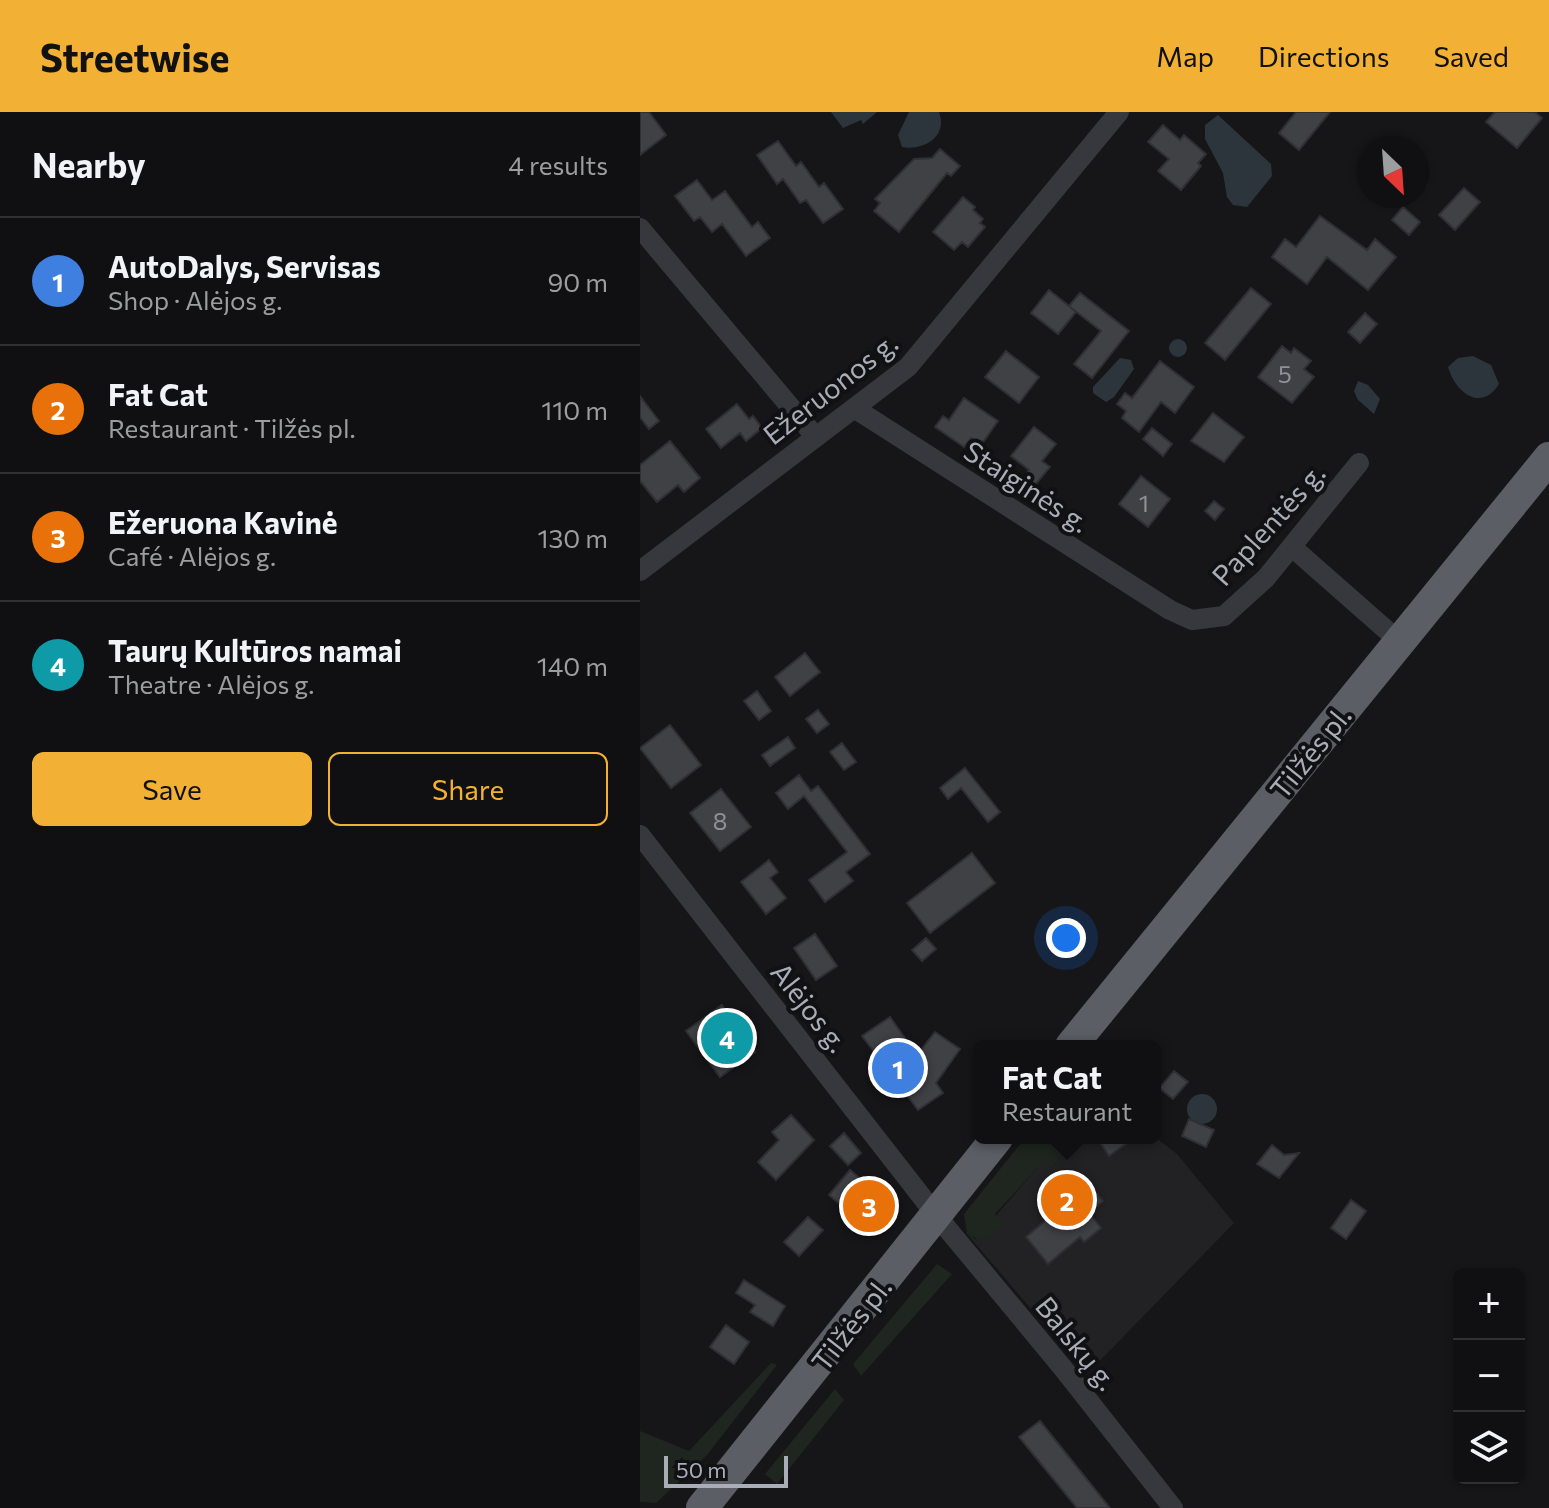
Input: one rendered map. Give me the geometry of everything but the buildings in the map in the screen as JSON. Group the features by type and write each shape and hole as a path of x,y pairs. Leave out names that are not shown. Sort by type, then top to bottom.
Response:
{"highway":[{"name":"Tilžės pl.","path":"1076,1040 1549,458"},
{"name":"Tilžės pl.","path":"702,1508 992,1144"}],"street":[{"name":"Ežeruonos g.","path":"640,571 814,435 908,367 930,345 1119,112"},
{"path":"640,228 814,435"},
{"name":"Staiginės g.","path":"854,408 1170,610"},
{"name":"Paplentės g.","path":"1170,610 1192,620 1224,616 1266,578 1359,463"},
{"path":"1292,547 1400,642"},
{"name":"Alėjos g.","path":"640,835 936,1215"},
{"name":"Balskų g.","path":"936,1215 1173,1508"}],"shaded area":[{"path":"831,112 877,112 863,124 861,120 843,128"},
{"path":"909,112 939,112 941,121 937,135 919,147 902,147 898,135"},
{"path":"1218,115 1271,164 1272,176 1247,207 1233,205 1227,197 1223,173 1205,139 1205,125"},
{"path":"1178,339 1185,341 1185,355 1178,357 1171,355 1169,348 1171,341"},
{"path":"1473,356 1491,365 1499,384 1484,397 1469,396 1462,391 1448,367 1458,358"},
{"path":"1120,358 1131,360 1134,369 1114,397 1106,402 1093,393 1093,387"},
{"path":"1358,381 1368,385 1380,399 1374,414 1358,400 1354,391"},
{"path":"1202,1094 1213,1098 1217,1109 1213,1120 1202,1124 1191,1120 1187,1109 1191,1098"},
{"path":"1161,1142 1177,1154 1234,1223 1087,1374 967,1234 976,1239 1044,1160 1052,1168 1067,1146"},
{"path":"1020,1144 1067,1144 1052,1168 1044,1161 995,1214 1004,1224 987,1238 967,1234 964,1214"},
{"path":"937,1264 952,1274 861,1376 853,1364"},
{"path":"771,1363 777,1365 707,1455 656,1503 640,1502 640,1431 689,1451"},
{"path":"835,1389 844,1400 777,1484 765,1474"}],"place":[{"name":"Taurų Kultūros namai","path":"727,1038"},
{"name":"AutoDalys, Servisas","path":"898,1068"},
{"name":"Fat Cat","path":"1067,1200"},
{"name":"Ežeruona Kavinė","path":"869,1206"}]}
